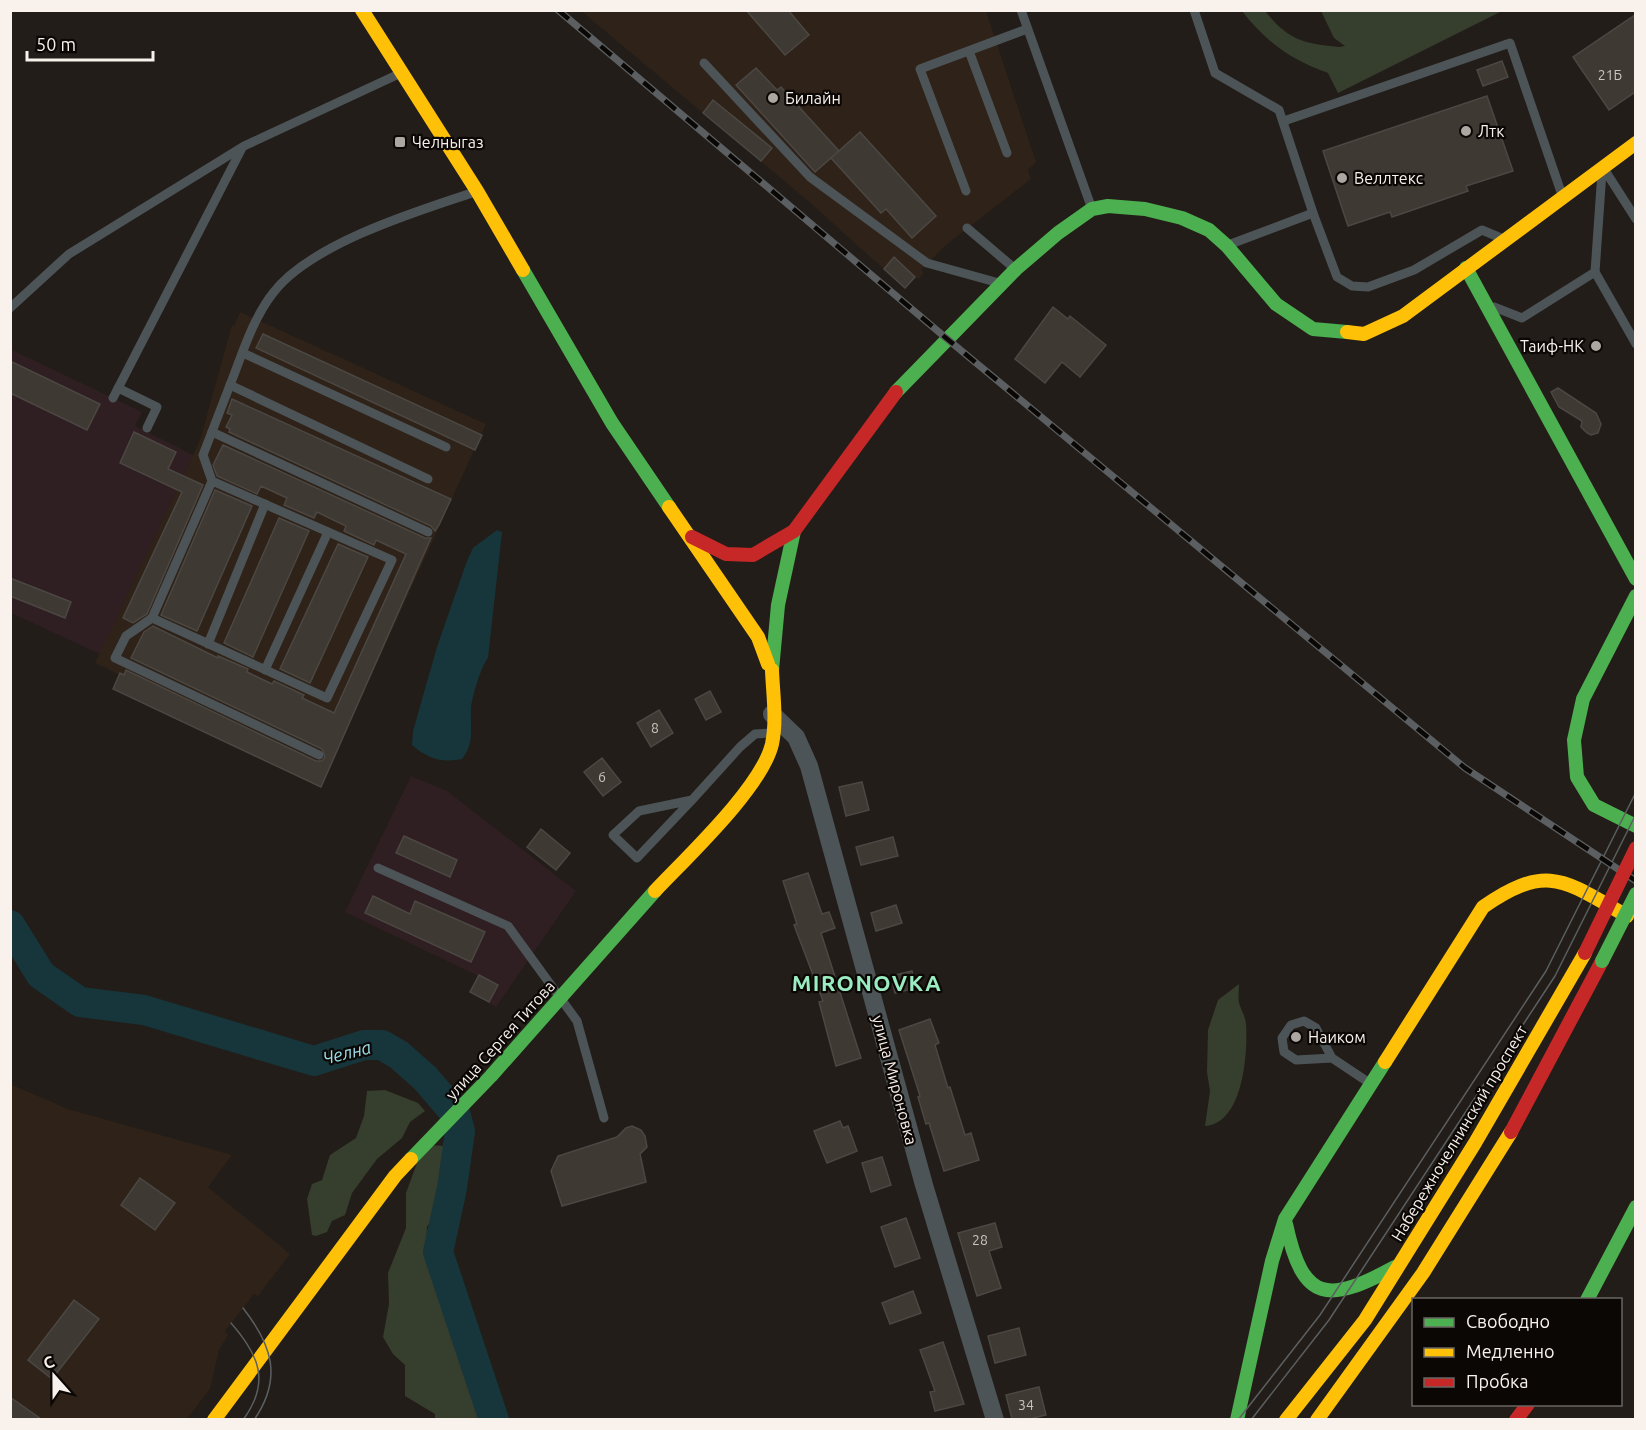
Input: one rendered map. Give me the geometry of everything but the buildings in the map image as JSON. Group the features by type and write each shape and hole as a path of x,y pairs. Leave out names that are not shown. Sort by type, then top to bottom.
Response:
{"main road":[{"path":"362,10 477,191 612,423 692,537 758,637 771,673"},
{"path":"692,537 726,554 753,555 794,531 900,387 1016,269 1058,233 1092,209 1108,206 1145,209 1182,218 1209,230 1227,246 1276,304 1313,329 1364,334 1404,316 1635,143"},
{"path":"1466,268 1635,579"},
{"path":"771,673 776,616 794,531"},
{"path":"1635,596 1583,699 1574,740 1577,777 1594,805 1635,826"},
{"name":"улица Сергея Титова","path":"214,1419 395,1176 491,1076 746,791 769,754 772,733 771,673"},
{"name":"Набережночелнинский проспект","path":"1286,1419 1365,1320 1475,1143 1585,952 1635,848"},
{"path":"1237,1419 1272,1261 1285,1219 1483,907 1508,888 1532,878 1558,878 1635,921"},
{"path":"1317,1419 1423,1273 1499,1154 1602,961 1635,894"},
{"path":"1588,1298 1635,1207"},
{"path":"1285,1219 1290,1252 1300,1272 1313,1286 1336,1293 1366,1284 1399,1264"},
{"path":"1422,1298 1423,1273"},
{"path":"1516,1419 1526,1406"}],"street":[{"name":"улица Мироновка","path":"772,714 796,736 809,766 924,1185 995,1419"}],"lane":[{"path":"1021,10 1092,209"},
{"path":"1194,10 1215,73 1279,110 1337,277 1352,286 1368,287 1414,270 1482,230 1504,239"},
{"path":"966,191 920,69 1027,29"},
{"path":"1284,121 1510,43 1563,195"},
{"path":"969,51 1007,153"},
{"path":"704,63 810,177 927,263 1002,283"},
{"path":"10,308 69,254 244,146 372,84 403,72"},
{"path":"113,398 244,146"},
{"path":"1603,167 1635,219"},
{"path":"1603,167 1595,272 1635,344"},
{"path":"319,756 116,658 126,636 152,618 212,481 203,455 257,319 271,295 287,276 391,219 477,191"},
{"path":"1227,246 1313,213"},
{"path":"967,228 1016,269"},
{"path":"1486,304 1522,318 1595,272"},
{"path":"243,353 446,447"},
{"path":"230,385 428,479"},
{"path":"118,388 157,407 147,428"},
{"path":"212,432 428,532"},
{"path":"152,618 327,698 392,560 212,481"},
{"path":"208,644 266,504"},
{"path":"265,670 328,532"},
{"path":"692,800 639,811 613,835 637,858 755,734 772,733"},
{"path":"378,868 508,926 577,1021 604,1118"},
{"path":"1332,1058 1296,1060 1284,1052 1282,1038 1291,1025 1304,1021 1316,1028 1332,1058 1370,1084"}],"shaded area":[{"path":"581,11 986,11 1036,162 1028,170 1031,179 946,245 921,270 924,273 918,279 915,277 905,288 807,200"},
{"path":"240,312 486,424 327,773 95,663 200,440 232,325 234,326"},
{"path":"10,349 142,412 135,426 193,455 100,654 11,613"},
{"path":"411,776 447,791 576,891 496,1007 470,992 478,976 345,912"},
{"path":"10,1084 68,1109 232,1155 208,1187 290,1254 258,1296 254,1294 225,1331 228,1335 219,1350 210,1389 187,1419 11,1419"}],"green space":[{"path":"1242,11 1265,11 1281,28 1297,38 1315,44 1339,47 1345,46 1334,38 1321,11 1502,11 1338,93 1328,73 1280,49 1260,32"},
{"path":"1239,984 1239,1003 1245,1021 1246,1037 1244,1069 1240,1086 1228,1113 1218,1122 1205,1126 1210,1091 1207,1072 1208,1030 1218,1000"},
{"path":"385,1090 418,1103 425,1111 410,1122 402,1138 377,1159 352,1193 345,1215 332,1221 327,1232 312,1235 307,1199 312,1184 322,1180 330,1155 356,1138 364,1116 367,1091"},
{"path":"429,1145 445,1146 435,1214 427,1227 426,1251 442,1292 459,1355 486,1419 435,1419 435,1414 405,1396 405,1365 393,1354 383,1337 389,1304 388,1273 406,1228 406,1193 417,1163"}],"water":[{"path":"497,530 502,532 488,658 473,697 469,747 462,759 435,759 412,745 413,731 437,647 467,561 473,548"}],"waterway":[{"name":"Челна","path":"10,925 41,975 80,1002 144,1010 314,1061 364,1045 382,1045 399,1055 425,1078 455,1113 460,1131 452,1188 438,1252 494,1420"}],"tram line":[{"path":"1238,1420 1320,1315 1546,971 1636,792"},
{"path":"1251,1420 1329,1320 1555,976 1636,814"},
{"path":"243,1308 261,1335 270,1362 269,1390 254,1420"},
{"path":"231,1323 249,1346 258,1369 257,1393 243,1420"}],"railway":[{"path":"558,10 946,338 1465,768 1636,881"}],"traffic: fast":[{"path":"896,392 1016,269 1058,233 1092,209 1108,206 1145,209 1182,218 1209,230 1227,246 1276,304 1313,329 1347,332"},
{"path":"1466,268 1636,579"},
{"path":"523,270 612,423 669,507"},
{"path":"772,670 778,605 794,531"},
{"path":"1636,596 1583,699 1574,740 1577,777 1594,805 1636,826"},
{"path":"411,1159 491,1076 655,891"},
{"path":"1602,961 1636,894"},
{"path":"1237,1420 1272,1261 1285,1219 1385,1062"},
{"path":"1588,1298 1636,1207"},
{"path":"1286,1224 1301,1270 1311,1282 1322,1289 1336,1290 1353,1287 1395,1267"}],"traffic: slow":[{"path":"362,10 477,191 523,270"},
{"path":"1347,332 1364,334 1403,316 1636,143"},
{"path":"669,507 758,637 768,664"},
{"path":"655,891 722,821 754,780 765,761 772,744 774,726 772,670"},
{"path":"1385,1062 1483,907 1505,893 1524,884 1541,881 1556,882 1571,886 1627,916"},
{"path":"1286,1420 1365,1320 1475,1143 1585,953"},
{"path":"1317,1420 1423,1273 1511,1132"},
{"path":"214,1420 395,1176 411,1159"}],"traffic: jam":[{"path":"692,537 726,554 753,555 794,531 896,392"},
{"path":"1585,953 1636,848"},
{"path":"1511,1132 1602,961"},
{"path":"1516,1420 1526,1406"}],"place":[{"name":"Билайн","path":"773,98"},
{"name":"Лтк","path":"1466,131"},
{"name":"Челныгаз","path":"400,142"},
{"name":"Веллтекс","path":"1342,178"},
{"name":"Таиф-НК","path":"1596,346"},
{"name":"Наиком","path":"1296,1037"}],"district":[{"name":"MIRONOVKA","path":"867,983"}]}
